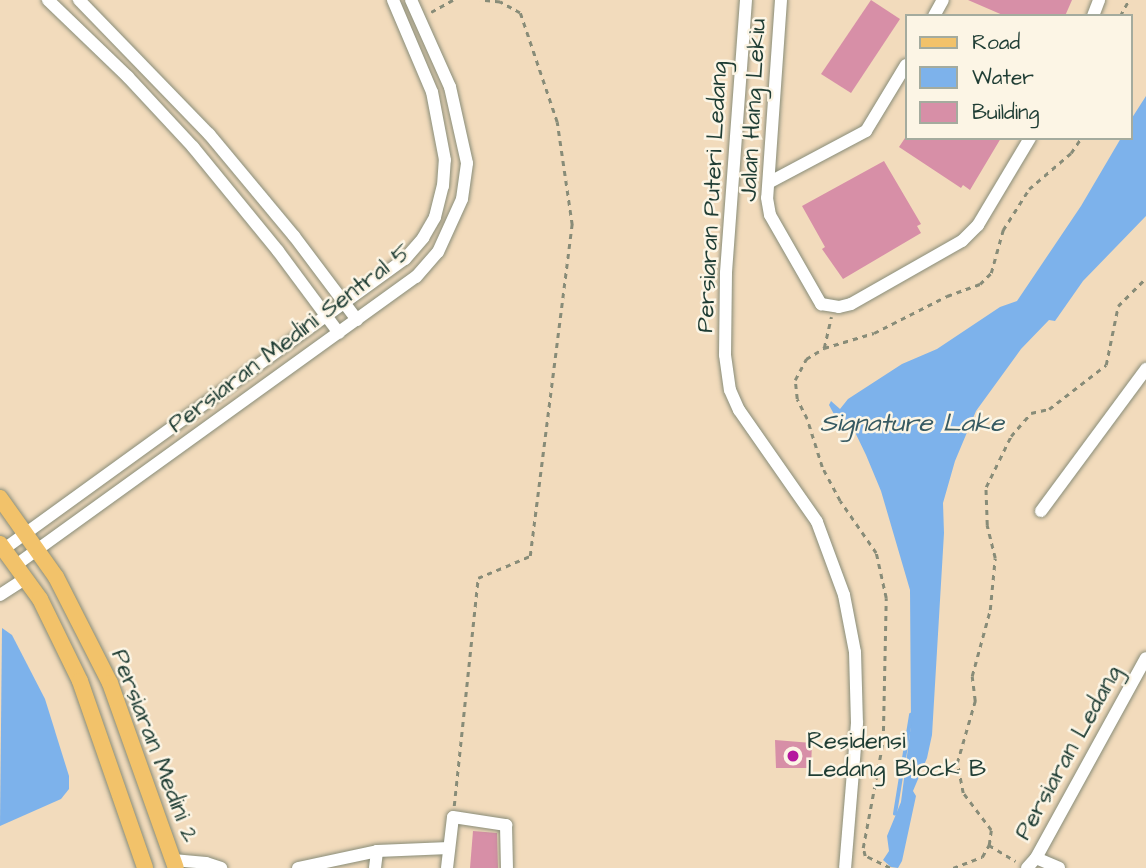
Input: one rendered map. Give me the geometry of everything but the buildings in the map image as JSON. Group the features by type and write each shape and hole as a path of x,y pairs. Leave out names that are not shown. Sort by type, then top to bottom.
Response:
{"main road":[{"name":"Persiaran Medini 2","path":"0,498 56,577 110,683 175,864"},
{"name":"Persiaran Medini 2","path":"2,546 40,599 80,681 145,868"}],"street":[{"path":"48,0 128,77 193,147 278,251 339,333"},
{"path":"79,0 209,134 294,236 357,320"},
{"name":"Persiaran Medini Sentral 5","path":"2,546 26,533 326,317 405,259 423,239 435,217 443,186 445,160 432,92 393,0"},
{"name":"Persiaran Medini Sentral 5","path":"0,595 37,550 416,278 438,251 452,227 467,181 467,163 450,87 411,0"},
{"name":"Persiaran Puteri Ledang","path":"746,0 726,273 725,355 730,390 739,410 817,522 844,595 855,652 857,723 845,868"},
{"name":"Jalan Hang Lekiu","path":"781,0 767,198 770,215 813,295 821,304 833,307"},
{"path":"769,182 866,131 904,68"},
{"path":"833,307 851,304 962,241 978,225 1029,140"},
{"path":"1041,510 1146,369"},
{"path":"1134,383 1146,393"},
{"name":"Persiaran Ledang","path":"1030,864 1146,658"},
{"path":"447,868 453,817 506,825 507,868"},
{"path":"298,868 377,851 449,848"},
{"path":"375,868 377,851"},
{"path":"175,864 220,868"},
{"path":"1030,864 1059,868"}],"path":[{"path":"420,19 453,0"},
{"path":"453,817 478,578 530,556 572,225 557,122 520,13 500,2 480,0"},
{"path":"890,868 865,856 863,848 883,741 887,598 876,553 840,501 822,467 807,419 797,399 795,380 806,359 824,348 874,333 947,296 979,284 991,273 1003,230 1029,189 1071,153 1080,140"},
{"path":"953,868 982,857 989,845 990,830 963,793 957,763 975,701 972,676 990,610 995,558 987,526 985,486 1011,436 1031,413 1049,410 1074,386 1096,376 1106,365 1118,306 1146,278"},
{"path":"824,348 833,307"},
{"path":"989,845 1030,864"}],"water":[{"name":"Signature Lake","path":"1146,96 1146,216 1083,281 1055,321 1049,320 1021,349 976,411 955,461 943,503 944,533 932,735 927,758 913,791 916,796 902,861 898,868 891,867 883,860 889,851 887,836 901,802 911,725 910,590 881,491 866,455 853,428 845,419 836,418 829,405 831,401 840,409 848,399 902,364 937,349 1000,307 1017,301 1081,206 1120,140 1132,140 1132,118"},
{"path":"2,628 12,635 45,699 69,776 69,789 61,799 0,826"}],"waterway":[{"path":"895,814 911,715"}],"place":[{"name":"Residensi Ledang Block B","path":"793,756"}]}
